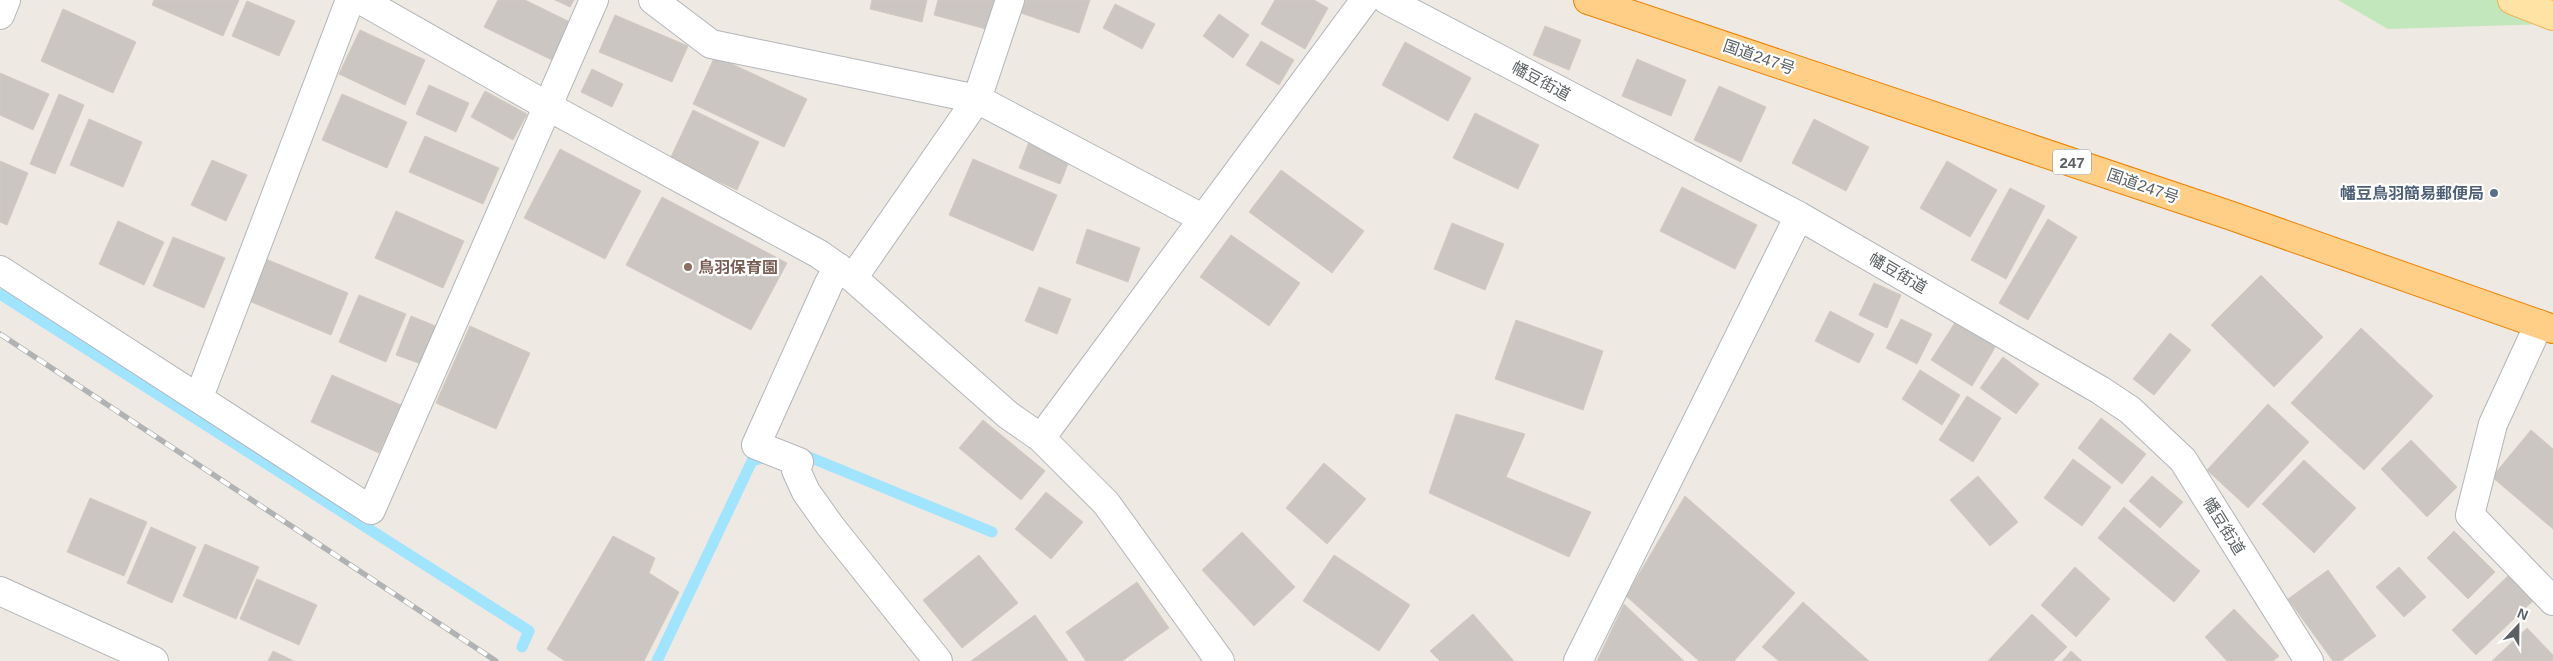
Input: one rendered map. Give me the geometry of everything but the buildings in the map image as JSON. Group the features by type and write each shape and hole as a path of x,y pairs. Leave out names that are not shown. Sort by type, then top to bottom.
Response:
{"highway":[{"name":"国道247号","path":"1588,0 2229,215 2546,327"}],"main road":[{"path":"2512,0 2553,16"}],"street":[{"path":"0,15 6,0"},
{"path":"199,397 350,0"},
{"path":"361,0 549,107 819,254 846,272 1008,415 1041,438 1106,503 1220,661"},
{"path":"0,270 372,510 594,0"},
{"path":"653,0 711,44 977,99 1202,218"},
{"path":"938,661 831,527 806,492 796,470 799,462 756,445 829,283 846,272 977,99 1010,0"},
{"path":"1041,438 1365,0"},
{"name":"幡豆街道","path":"1387,0 1799,216 2100,390 2130,410 2183,460 2309,661"},
{"path":"1578,661 1799,216"},
{"path":"2546,327 2493,424 2470,516 2553,601"},
{"path":"1,593 154,661"}],"green space":[{"path":"2338,0 2553,0 2553,24 2388,29"}],"waterway":[{"path":"0,294 529,631 522,647"},
{"path":"797,452 992,532"},
{"path":"657,661 752,461 770,456"}],"railway":[{"path":"0,334 496,661"}],"place":[{"name":"幡豆鳥羽簡易郵便局","path":"2494,193"},
{"name":"鳥羽保育園","path":"688,267"}]}
